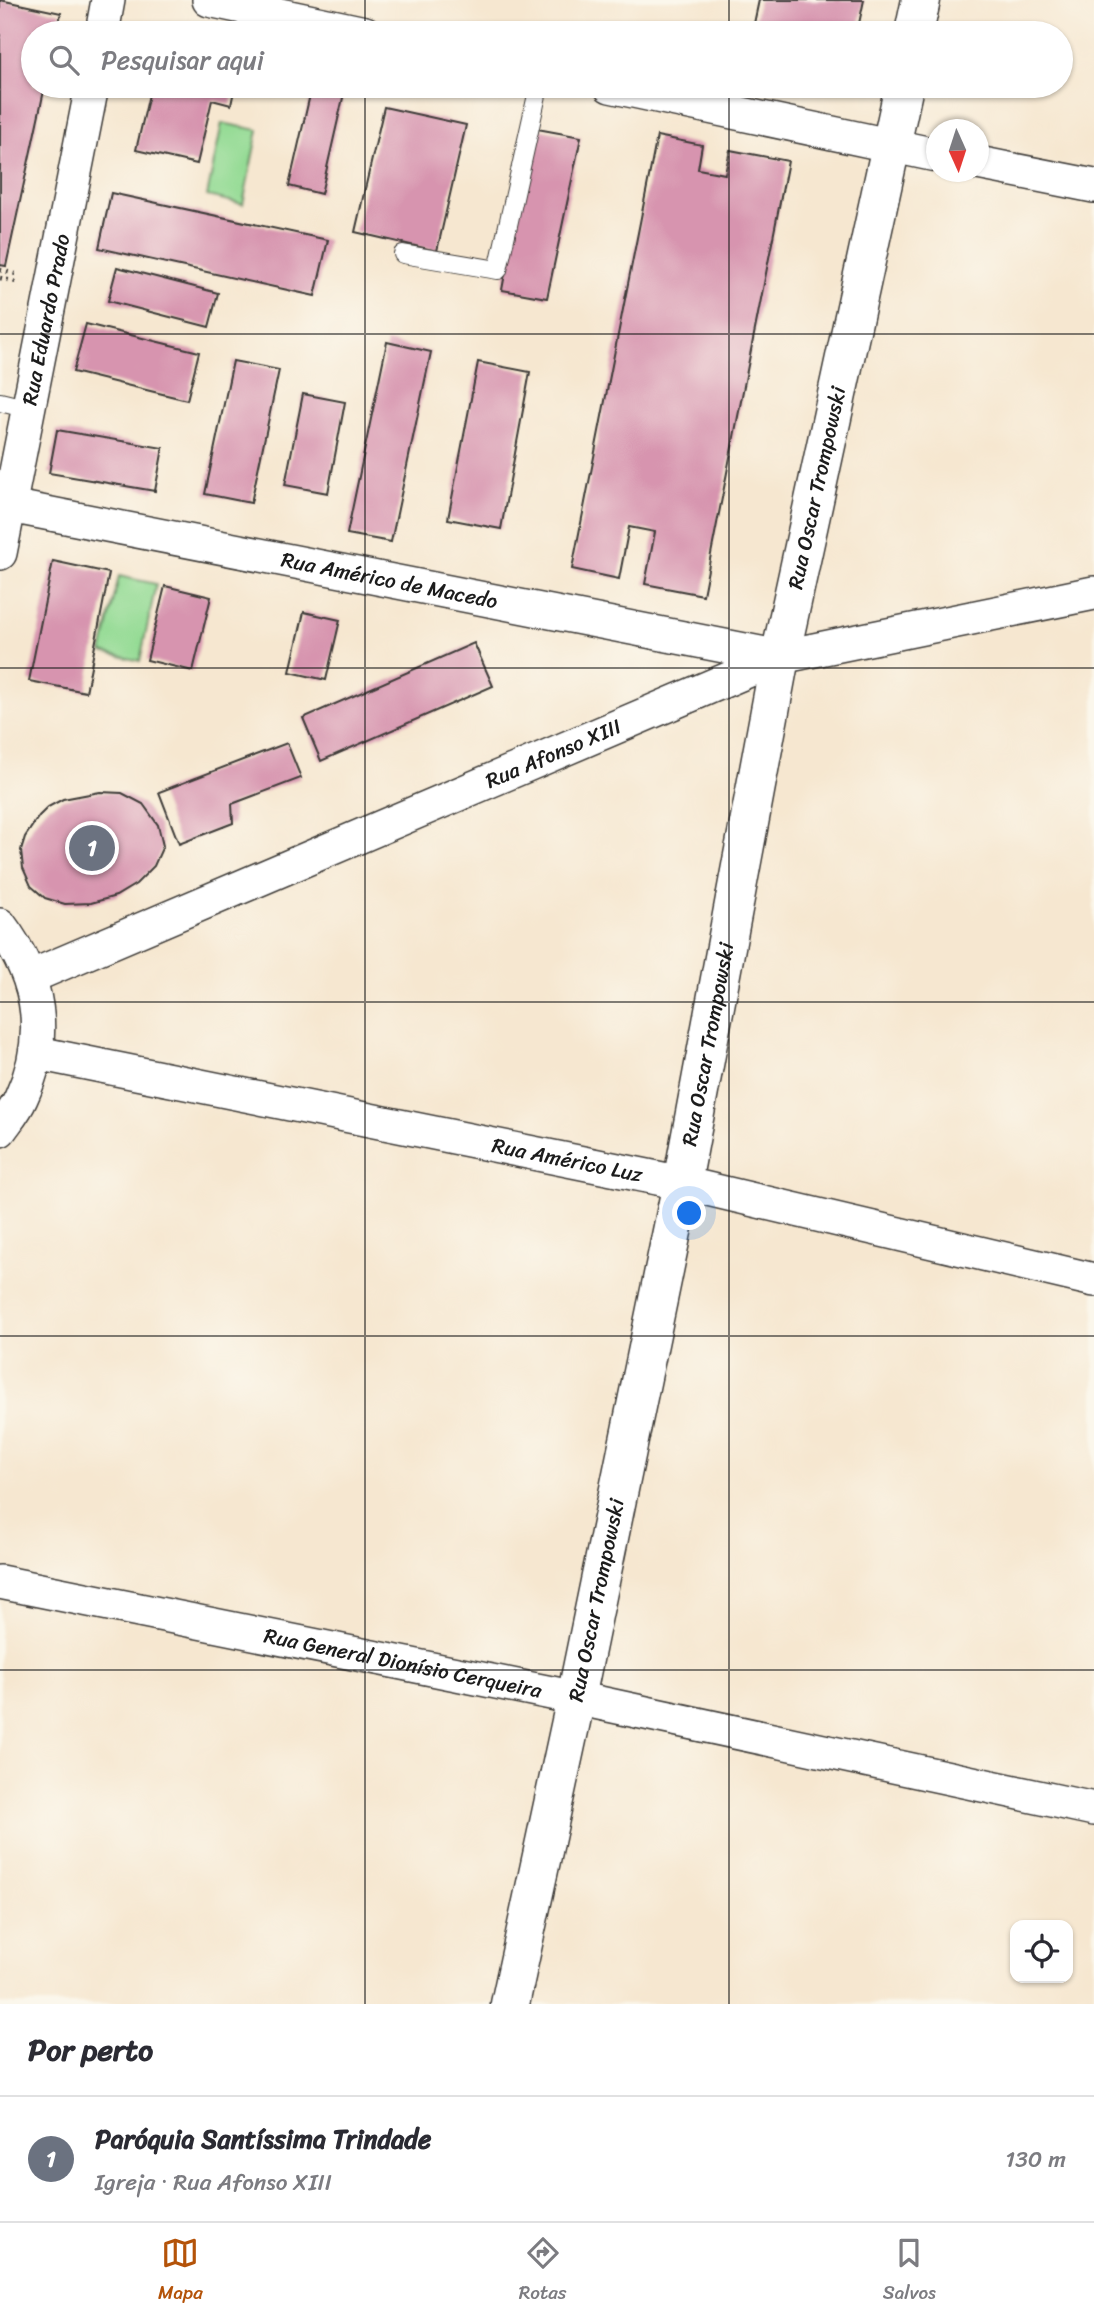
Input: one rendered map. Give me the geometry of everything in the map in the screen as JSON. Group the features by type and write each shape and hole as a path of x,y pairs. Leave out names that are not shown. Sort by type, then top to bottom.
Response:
{"street":[{"path":"104,21 108,0"},
{"path":"209,0 308,21"},
{"path":"916,21 920,0"},
{"name":"Rua Eduardo Prado","path":"0,553 15,405 89,98"},
{"path":"666,98 926,153"},
{"name":"Rua Oscar Trompowski","path":"510,2004 682,1183 780,657 902,98"},
{"path":"989,165 1094,186"},
{"name":"Rua Américo de Macedo","path":"4,505 780,657"},
{"name":"Rua Afonso XIII","path":"30,977 780,657 1094,593"},
{"path":"0,925 16,947 30,977 38,1020 37,1053 21,1099 0,1130"},
{"name":"Rua Américo Luz","path":"37,1053 682,1183 1094,1280"},
{"name":"Rua General Dionísio Cerqueira","path":"0,1582 576,1698 1094,1809"}],"lane":[{"path":"403,254 498,270 536,98"}],"path":[{"path":"0,278 16,282"}],"green space":[{"path":"222,123 258,130 243,204 207,196"},
{"path":"119,576 156,584 140,661 102,652"}],"building":[{"path":"0,0 61,13 59,21 21,21 21,98 42,98 6,266 0,265"},
{"path":"759,0 864,0 860,21 755,21"},
{"path":"148,98 232,98 231,105 212,100 197,164 136,150"},
{"path":"309,98 343,98 321,194 289,186"},
{"path":"384,107 466,125 437,251 355,232"},
{"path":"532,128 581,137 547,298 502,290"},
{"path":"657,136 702,145 698,169 725,174 730,150 788,161 703,595 645,584 655,532 629,527 619,579 572,569"},
{"path":"111,193 328,240 315,296 99,248"},
{"path":"117,267 218,293 209,327 108,301"},
{"path":"86,324 199,352 187,400 73,372"},
{"path":"387,342 431,352 391,542 347,534"},
{"path":"233,361 279,370 251,503 205,494"},
{"path":"478,362 530,372 501,529 448,519"},
{"path":"303,394 345,402 328,493 285,485"},
{"path":"57,430 163,448 155,491 49,473"},
{"path":"53,561 109,573 86,692 29,681"},
{"path":"165,586 211,597 193,671 147,660"},
{"path":"304,612 340,620 326,680 290,672"},
{"path":"474,643 493,686 321,761 303,718"},
{"path":"287,743 301,778 232,804 233,823 179,844 159,792"},
{"path":"100,792 122,793 143,804 158,825 163,846 154,866 136,884 116,896 91,903 65,904 45,898 31,886 23,868 21,850 25,837 48,807 63,799"}],"place":[{"name":"Paróquia Santíssima Trindade","path":"92,848"}]}
